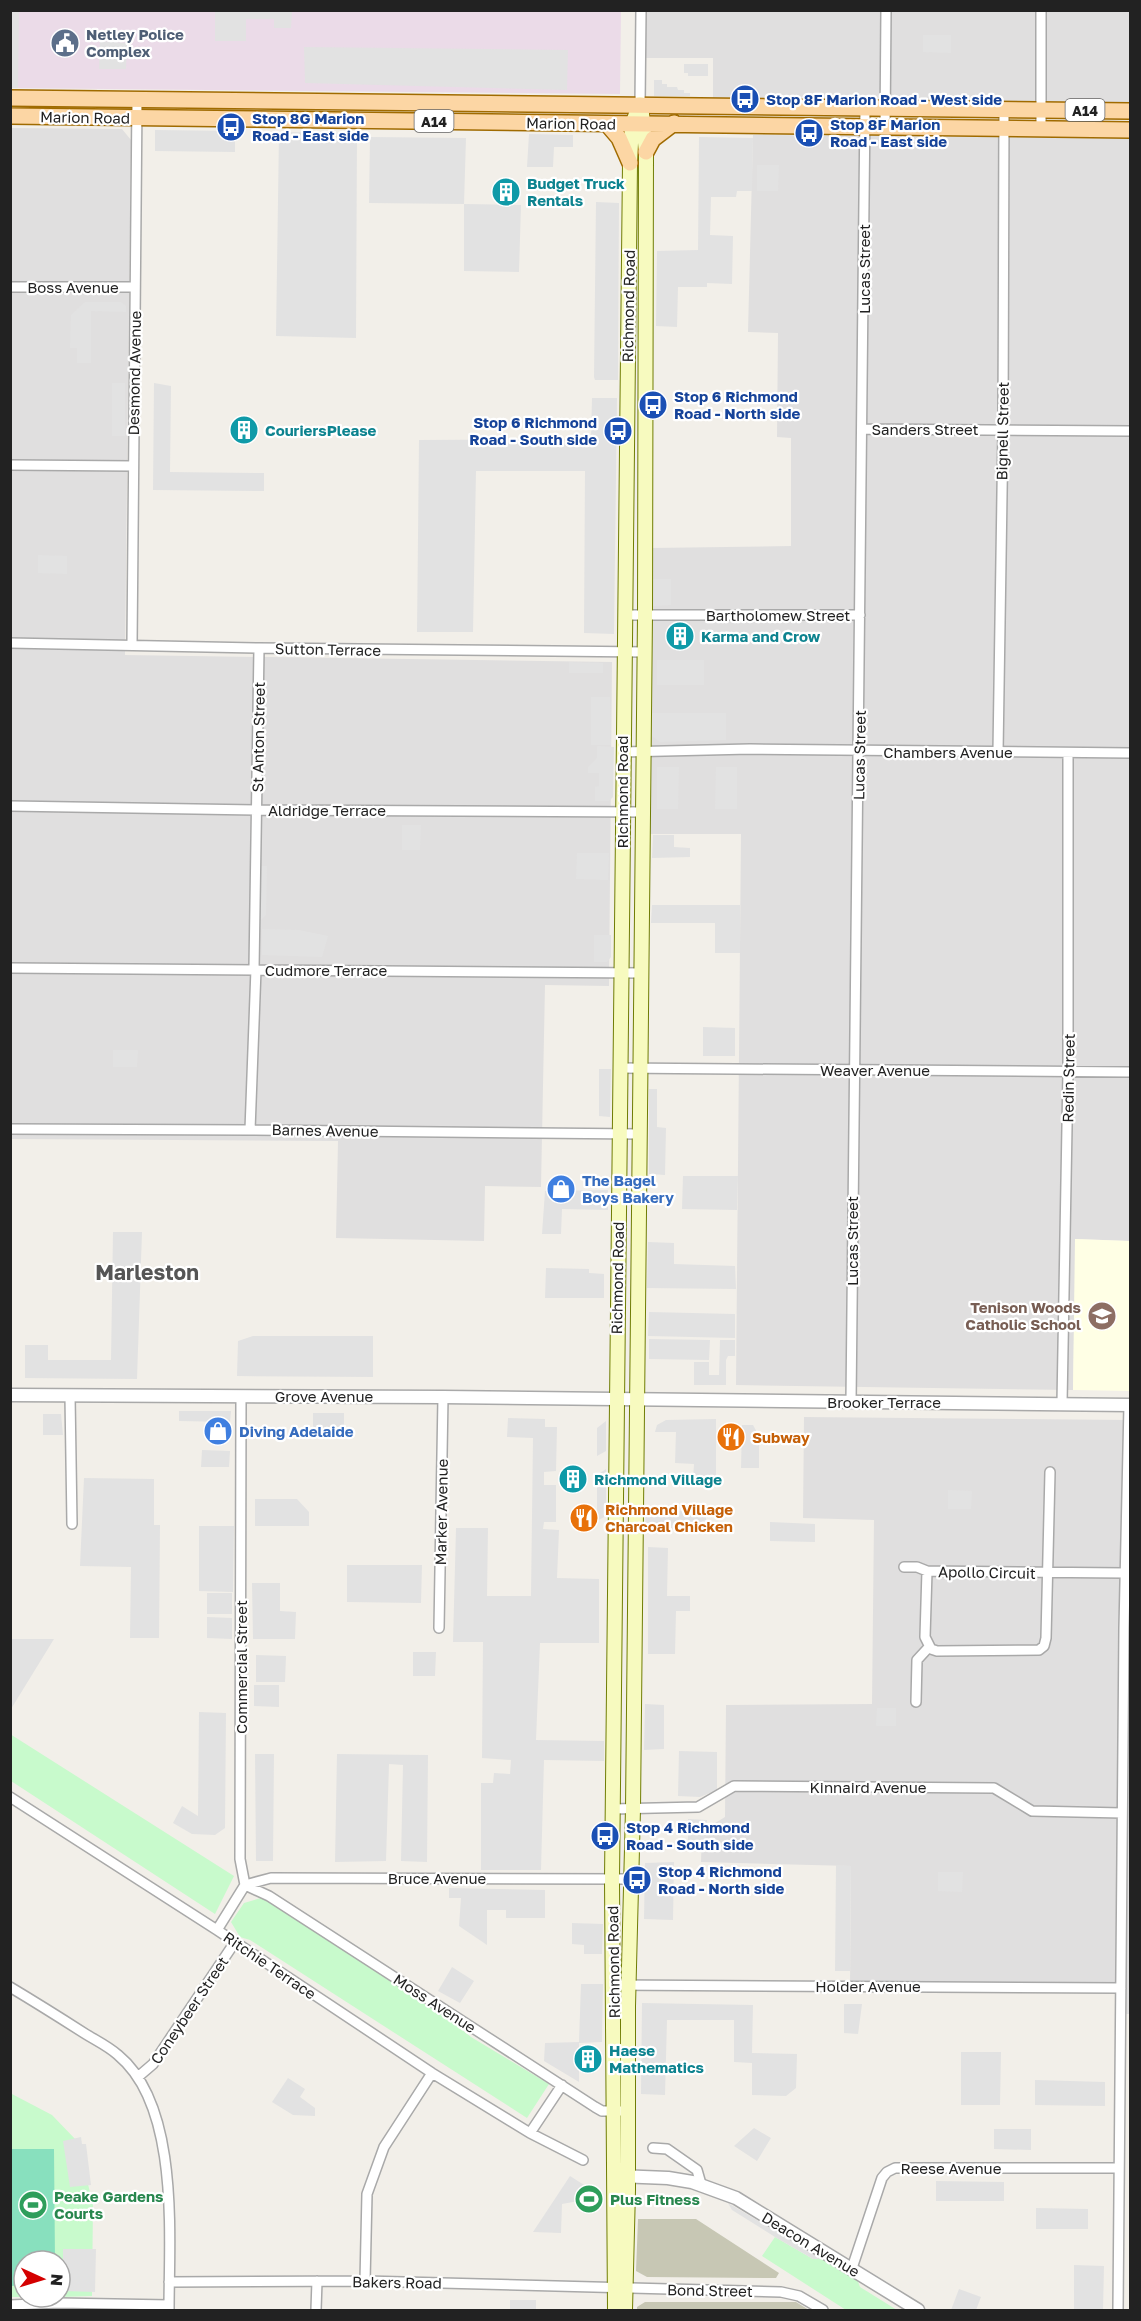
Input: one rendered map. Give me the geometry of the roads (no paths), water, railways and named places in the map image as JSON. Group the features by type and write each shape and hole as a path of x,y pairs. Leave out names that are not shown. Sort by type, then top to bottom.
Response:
{"main road":[{"name":"Marion Road","path":"10,98 1131,111"},
{"name":"Richmond Road","path":"621,1985 612,1880 623,651 630,163 640,104"},
{"name":"Marion Road","path":"10,116 1131,130"},
{"path":"607,123 619,138 630,163"},
{"path":"646,152 653,139 674,123"},
{"name":"Richmond Road","path":"615,2310 620,2287 621,1985 633,1809 645,652 646,152 638,124"},
{"name":"Richmond Road","path":"620,2287 625,2310"}],"street":[{"name":"Richmond Road","path":"640,104 641,10"},
{"path":"885,128 886,10"},
{"path":"1041,10 1041,129"},
{"name":"Desmond Avenue","path":"132,645 136,100"},
{"name":"Lucas Street","path":"850,1402 865,108"},
{"name":"Bignell Street","path":"998,752 1003,429 1004,110"},
{"name":"Boss Avenue","path":"10,287 135,287"},
{"name":"Sanders Street","path":"863,429 1131,431"},
{"path":"10,465 133,466"},
{"name":"Bartholomew Street","path":"624,615 860,615"},
{"name":"Sutton Terrace","path":"10,643 645,652"},
{"name":"St Anton Street","path":"250,1130 260,648"},
{"name":"Chambers Avenue","path":"622,752 750,749 1131,753"},
{"name":"Redin Street","path":"1062,1403 1068,1071 1068,753"},
{"name":"Aldridge Terrace","path":"10,806 643,812"},
{"name":"Cudmore Terrace","path":"10,968 641,973"},
{"name":"Weaver Avenue","path":"619,1068 1131,1072"},
{"name":"Barnes Avenue","path":"10,1130 639,1134"},
{"name":"Grove Avenue","path":"10,1395 637,1400"},
{"path":"70,1396 72,1524"},
{"name":"Commercial Street","path":"241,1396 240,1859 245,1885"},
{"name":"Marker Avenue","path":"439,1628 443,1397"},
{"name":"Brooker Terrace","path":"637,1400 1130,1405"},
{"path":"1118,2310 1119,2168 1126,2014 1121,1988 1122,1813 1130,1405"},
{"path":"1047,1573 1050,1472"},
{"name":"Apollo Circuit","path":"904,1567 917,1567 927,1571 1125,1574"},
{"name":"Apollo Circuit","path":"927,1571 925,1637 929,1647 937,1651 1039,1650 1044,1646 1046,1638 1047,1573"},
{"path":"916,1702 918,1660 929,1647"},
{"name":"Kinnaird Avenue","path":"613,1809 698,1807 734,1786 994,1788 1032,1811 1122,1813"},
{"name":"Ritchie Terrace","path":"10,1797 218,1930 432,2073 530,2133 583,2160"},
{"name":"Bruce Avenue","path":"245,1885 271,1878 630,1879"},
{"path":"218,1930 245,1885"},
{"name":"Moss Avenue","path":"245,1885 269,1896 595,2107 603,2111 621,2111"},
{"name":"Coneybeer Street","path":"139,2076 153,2064 235,1942"},
{"name":"Holder Avenue","path":"621,1985 1121,1988"},
{"path":"10,1986 118,2055 139,2076 150,2097 166,2160 169,2199 169,2308 59,2303 10,2305"},
{"path":"365,2281 367,2194 384,2147 432,2073"},
{"path":"530,2133 561,2085"},
{"path":"653,2148 667,2149 697,2170 701,2184"},
{"name":"Reese Avenue","path":"852,2268 882,2178 895,2168 1119,2168"},
{"name":"Deacon Avenue","path":"621,2176 668,2178 701,2184 736,2198 918,2310"},
{"path":"316,2310 317,2281"},
{"name":"Bakers Road","path":"169,2282 365,2281 620,2287"},
{"name":"Bond Street","path":"620,2287 794,2294 823,2310"}],"place":[{"name":"Netley Police Complex","path":"65,43"},
{"name":"Stop 8F Marion Road - West side","path":"745,99"},
{"name":"Stop 8G Marion Road - East side","path":"231,127"},
{"name":"Stop 8F Marion Road - East side","path":"809,133"},
{"name":"Budget Truck Rentals","path":"506,192"},
{"name":"Stop 6 Richmond Road - North side","path":"653,405"},
{"name":"CouriersPlease","path":"244,430"},
{"name":"Stop 6 Richmond Road - South side","path":"618,431"},
{"name":"Karma and Crow","path":"680,636"},
{"name":"The Bagel Boys Bakery","path":"561,1189"},
{"name":"Tenison Woods Catholic School","path":"1102,1316"},
{"name":"Diving Adelaide","path":"218,1431"},
{"name":"Subway","path":"731,1437"},
{"name":"Richmond Village","path":"573,1479"},
{"name":"Richmond Village Charcoal Chicken","path":"584,1518"},
{"name":"Stop 4 Richmond Road - South side","path":"605,1836"},
{"name":"Stop 4 Richmond Road - North side","path":"637,1880"},
{"name":"Haese Mathematics","path":"588,2059"},
{"name":"Plus Fitness","path":"589,2199"},
{"name":"Peake Gardens Courts","path":"33,2205"}],"district":[{"name":"Marleston","path":"147,1272"}]}
